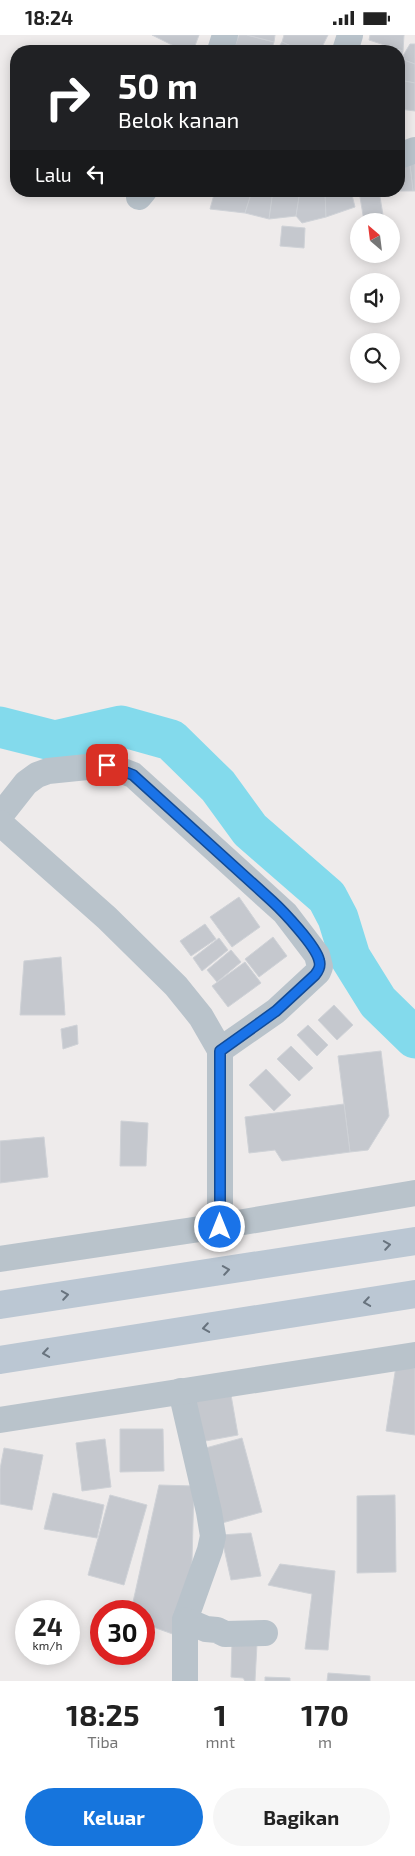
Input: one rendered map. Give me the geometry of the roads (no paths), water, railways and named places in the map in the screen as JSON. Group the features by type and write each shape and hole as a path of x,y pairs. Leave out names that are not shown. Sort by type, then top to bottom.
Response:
{"main road":[{"path":"0,1305 415,1241"},
{"path":"0,1360 415,1295"}],"street":[{"path":"0,816 26,783 37,775 48,771 107,765 119,768 133,775 285,913 317,955 320,964 318,972 276,1011 220,1051"},
{"path":"0,823 107,918 176,986 201,1017 220,1051 220,1227"},
{"path":"0,1259 220,1227 415,1193"},
{"path":"0,1420 415,1355"},
{"path":"181,1391 213,1536 210,1550 185,1619 185,1681"},
{"path":"185,1619 206,1629 217,1630 225,1634 265,1633"}],"waterway":[{"path":"0,727 55,741 121,726 171,740 218,786 250,830 327,897 338,918 350,957 378,1002 415,1038"}]}
